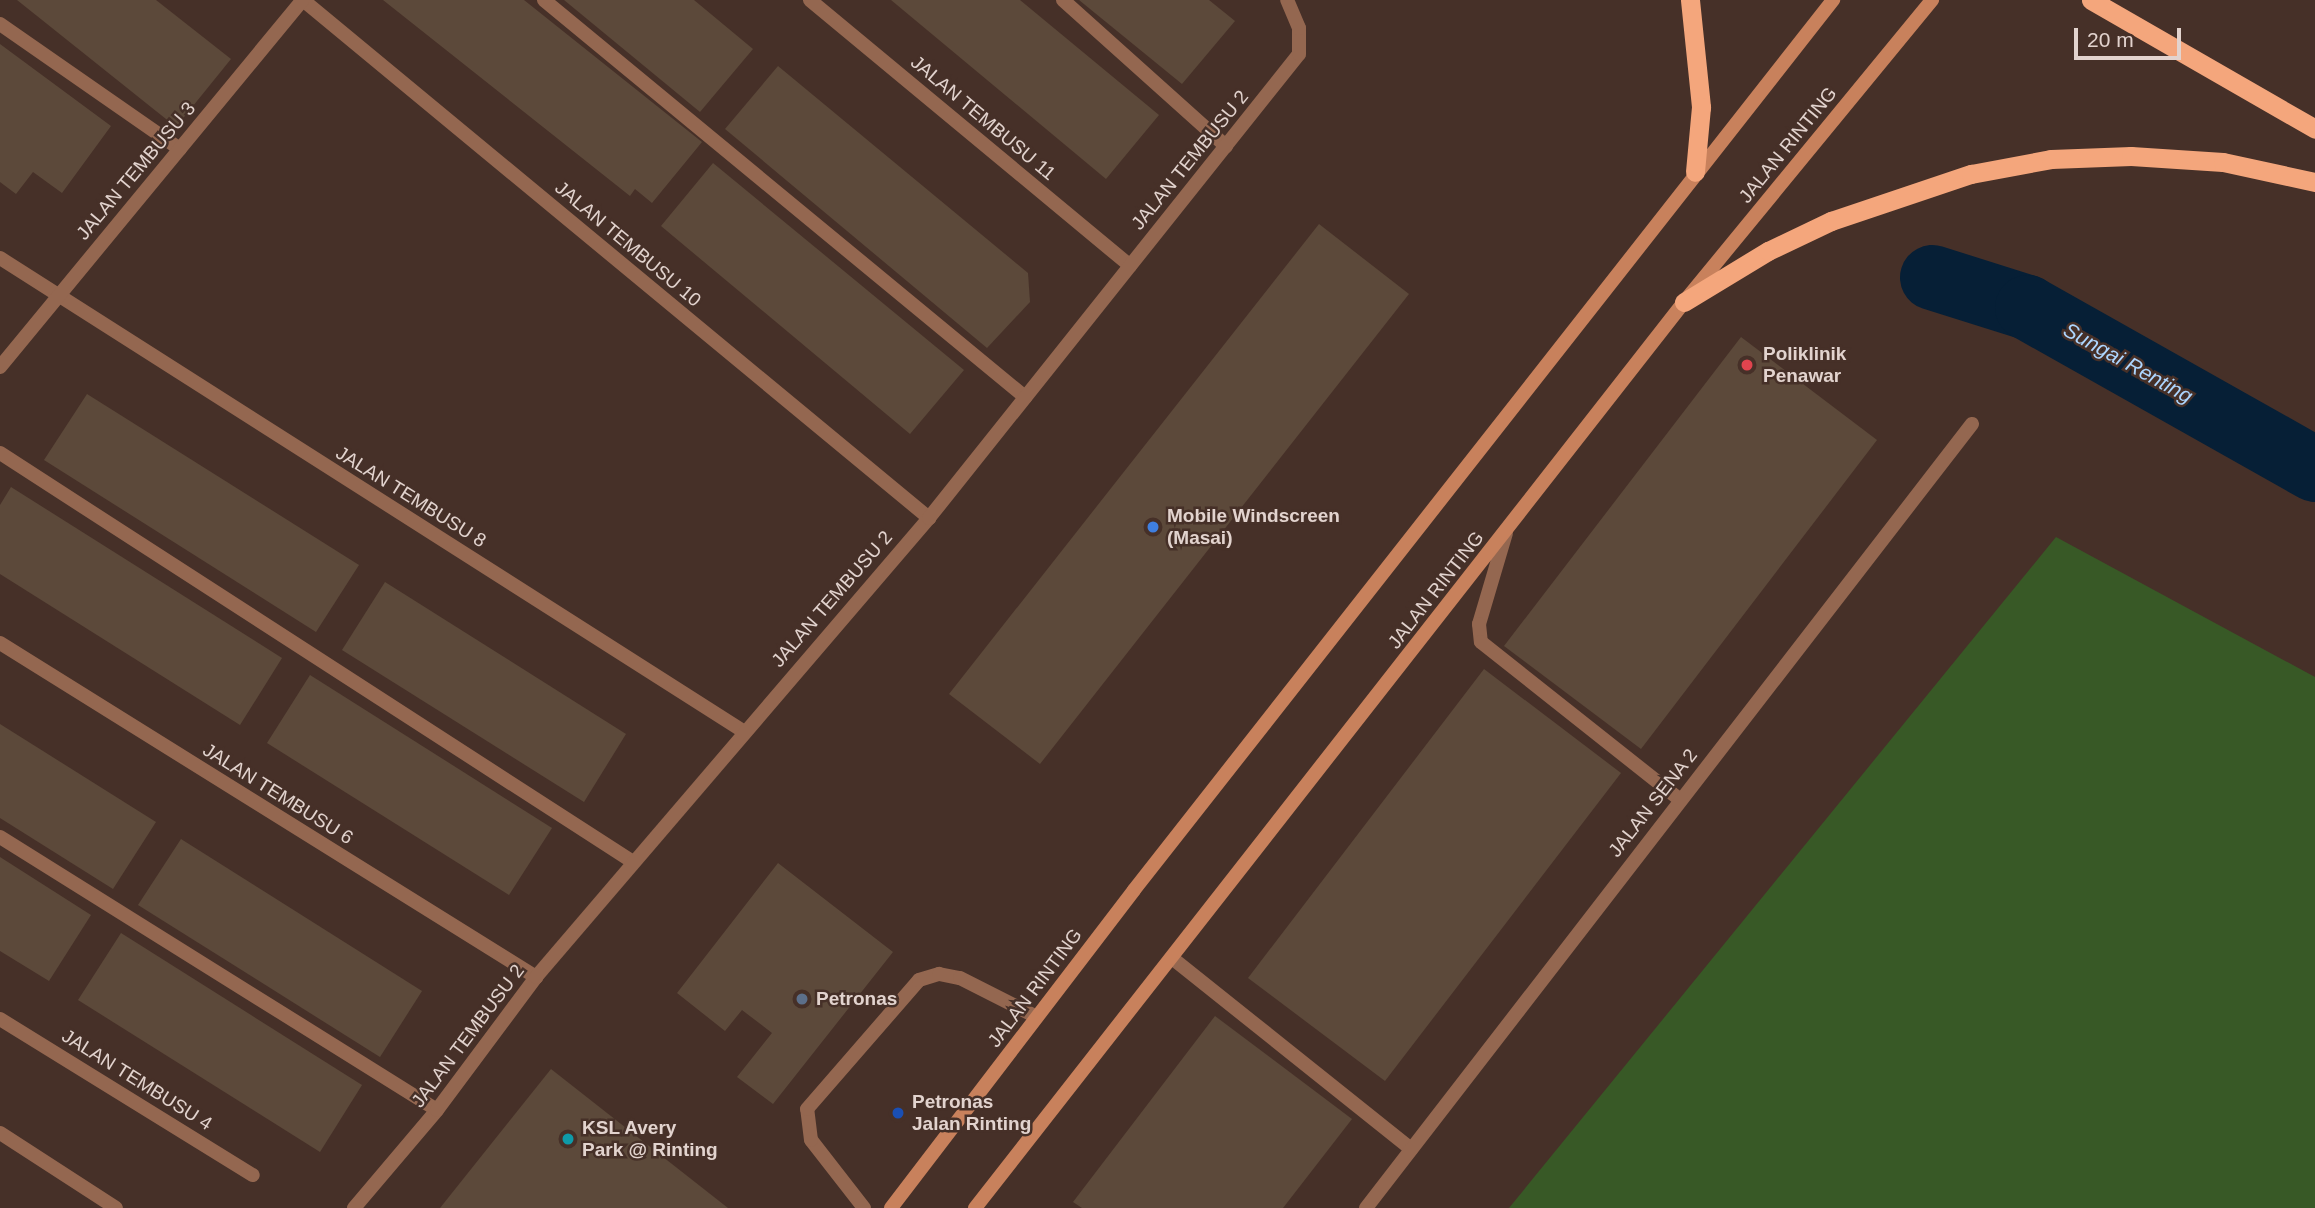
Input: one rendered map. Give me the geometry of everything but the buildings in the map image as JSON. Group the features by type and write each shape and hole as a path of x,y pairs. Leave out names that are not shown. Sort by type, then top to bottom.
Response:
{"highway":[{"path":"1690,0 1701,107 1695,172"},
{"path":"2091,0 2315,129"},
{"path":"1684,303 1768,251 1831,221 1971,174 2051,159 2131,156 2223,162 2315,182"}],"main road":[{"name":"JALAN RINTING","path":"891,1208 1695,172 1833,0"},
{"name":"JALAN RINTING","path":"975,1208 1684,303 1932,0"}],"street":[{"name":"JALAN TEMBUSU 3","path":"0,367 303,0"},
{"name":"JALAN TEMBUSU 10","path":"303,0 929,518"},
{"path":"544,0 1025,397"},
{"name":"JALAN TEMBUSU 11","path":"810,0 1130,266"},
{"path":"1063,0 1226,146"},
{"name":"JALAN TEMBUSU 2","path":"354,1208 437,1110 536,977 743,732 929,518 1299,54 1299,29 1287,0"},
{"path":"0,24 180,149"},
{"name":"JALAN TEMBUSU 8","path":"0,258 743,732"},
{"name":"JALAN SENA 2","path":"1366,1208 1972,424"},
{"path":"0,453 633,862"},
{"path":"1506,533 1479,624 1481,642 1680,800"},
{"name":"JALAN TEMBUSU 6","path":"0,643 536,977"},
{"path":"0,837 437,1110"},
{"path":"1172,958 1411,1149"},
{"path":"864,1208 811,1140 807,1109 919,980 951,975 1037,1017"},
{"name":"JALAN TEMBUSU 4","path":"0,1018 253,1175"},
{"path":"0,1133 116,1208"}],"green space":[{"path":"2056,537 2315,677 2315,1208 1509,1208"}],"waterway":[{"name":"Sungai Renting","path":"1932,277 2027,307 2315,469"}],"place":[{"name":"Poliklinik Penawar","path":"1747,365"},
{"name":"Mobile Windscreen (Masai)","path":"1153,527"},
{"name":"Petronas","path":"802,999"},
{"name":"Petronas Jalan Rinting","path":"898,1113"},
{"name":"KSL Avery Park @ Rinting","path":"568,1139"}]}
